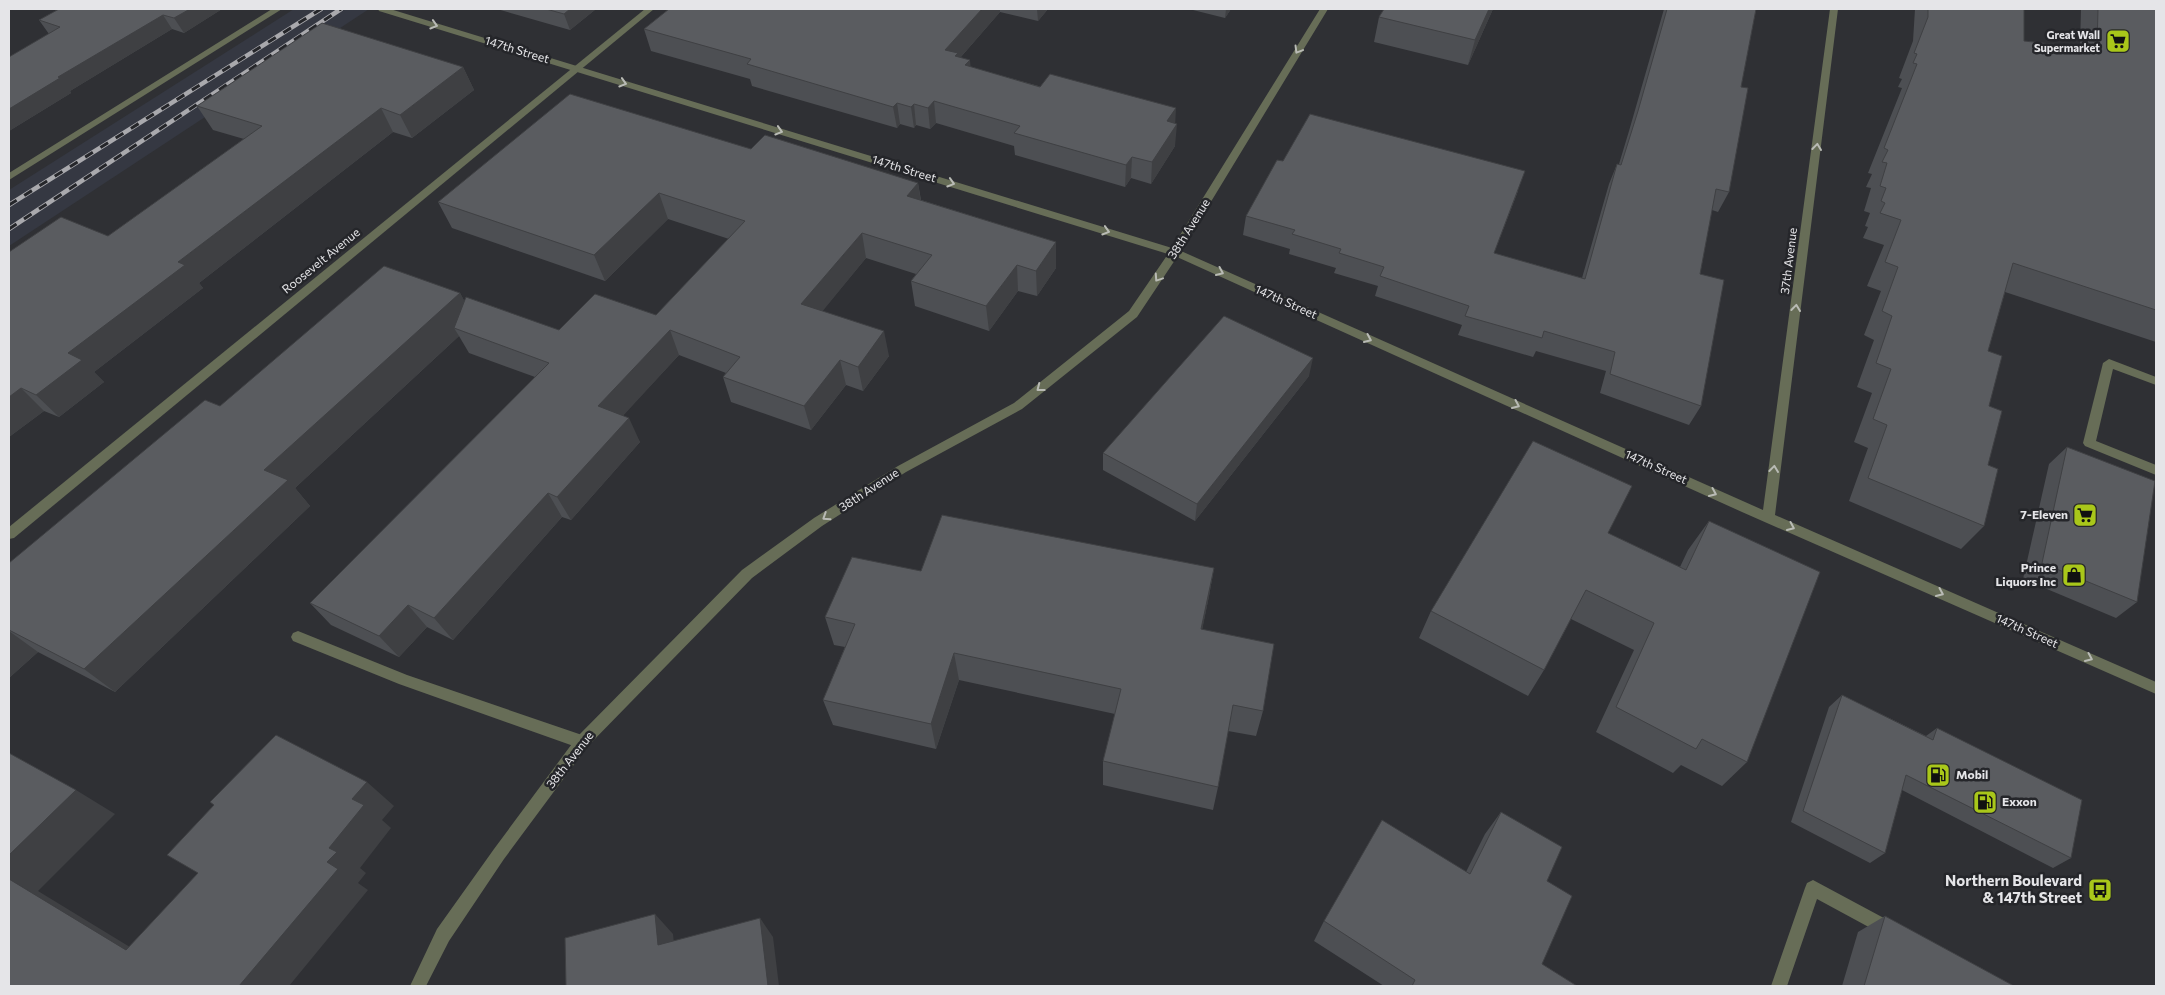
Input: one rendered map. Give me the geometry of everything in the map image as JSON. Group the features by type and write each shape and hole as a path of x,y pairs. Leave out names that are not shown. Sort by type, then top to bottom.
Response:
{"street":[{"path":"9,177 278,9"},
{"name":"Roosevelt Avenue","path":"9,534 650,9"},
{"name":"38th Avenue","path":"418,986 443,935 498,854 582,742 747,574 818,522 902,468 1018,406 1133,314 1175,252 1324,9"},
{"name":"37th Avenue","path":"1768,517 1834,9"},
{"name":"147th Street","path":"385,10 1175,252 2156,688"},
{"path":"2156,381 2109,363 2089,443 2156,470"},
{"path":"298,637 404,680 582,742"},
{"path":"1779,986 1813,888 1907,940"}],"shaded area":[{"path":"294,9 369,9 9,246 9,190"}],"building":[{"path":"59,9 190,9 174,18 163,15 58,77 60,78 9,109 9,57 60,27 39,20"},
{"path":"546,9 570,9 564,14"},
{"path":"669,9 982,9 945,50 958,53 955,56 970,60 965,65 1040,87 1050,74 1176,108 1167,121 1177,124 1152,162 1132,157 1126,165 1014,133 1020,126 934,101 928,108 914,104 911,107 897,103 893,107 747,64 751,59 644,29"},
{"path":"1384,9 1489,9 1475,40 1379,17"},
{"path":"1667,9 1756,9 1741,87 1748,88 1729,192 1716,189 1700,274 1724,280 1701,406 1610,374 1615,352 1544,331 1542,338 1465,316 1469,306 1380,276 1384,267 1339,253 1341,249 1292,234 1295,230 1246,216 1277,160 1283,161 1310,114 1525,171 1494,253 1585,279 1617,164 1621,165"},
{"path":"1928,9 2024,9 2024,41 2097,49 2098,9 2156,9 2156,310 2013,263 1988,351 2002,356 1989,406 2002,411 1988,465 1998,469 1984,526 1868,478 1887,425 1873,419 1891,369 1876,363 1892,316 1882,311 1898,267 1885,262 1901,220 1880,213 1885,203 1881,201 1886,188 1880,186 1887,163 1882,162 1888,150 1884,148 1917,64 1913,63 1917,54 1914,53 1928,17"},
{"path":"322,23 463,67 400,115 381,108 178,262 185,265 68,353 82,360 36,395 21,388 9,397 9,252 61,217 108,236 262,126 197,106"},
{"path":"570,94 751,149 765,135 918,183 907,196 1056,242 1036,271 1017,265 986,306 911,281 932,255 862,233 801,304 884,331 858,367 840,360 804,406 723,377 740,357 670,330 598,406 629,418 557,497 548,493 434,618 408,605 379,636 310,603 549,363 454,328 466,297 559,330 595,294 656,315 745,221 659,193 594,255 438,202"},
{"path":"384,266 460,293 264,470 288,480 84,669 9,630 9,563 205,400 220,406"},
{"path":"1224,316 1313,358 1197,504 1103,453"},
{"path":"1533,441 1632,486 1608,533 1686,570 1709,521 1820,572 1747,762 1702,739 1696,749 1616,707 1654,623 1586,590 1544,670 1431,611"},
{"path":"2067,447 2155,481 2137,602 2042,563"},
{"path":"942,515 1214,568 1201,629 1274,644 1263,711 1233,705 1218,787 1103,761 1121,689 954,653 931,724 823,700 855,624 825,617 852,557 921,571"},
{"path":"1842,695 1933,740 1937,728 2082,800 2071,858 1906,775 1885,853 1803,811"},
{"path":"276,735 367,782 352,799 364,805 329,848 337,852 327,862 338,869 239,986 9,986 9,879 126,950 198,873 167,855 214,805 210,802"},
{"path":"9,753 76,790 9,855"},
{"path":"1501,812 1562,847 1547,881 1572,896 1542,964 1577,986 1412,986 1415,980 1324,921 1382,820 1470,874"},
{"path":"655,914 658,945 760,918 768,986 566,986 565,938"},
{"path":"1885,916 2014,986 1864,986"}],"railway":[{"path":"9,205 321,9"},
{"path":"9,229 341,9"}],"place":[{"name":"Great Wall Supermarket","path":"2118,41"},
{"name":"7-Eleven","path":"2085,515"},
{"name":"Prince Liquors Inc","path":"2074,575"},
{"name":"Mobil","path":"1938,775"},
{"name":"Exxon","path":"1985,802"},
{"name":"Northern Boulevard & 147th Street","path":"2100,890"}]}
